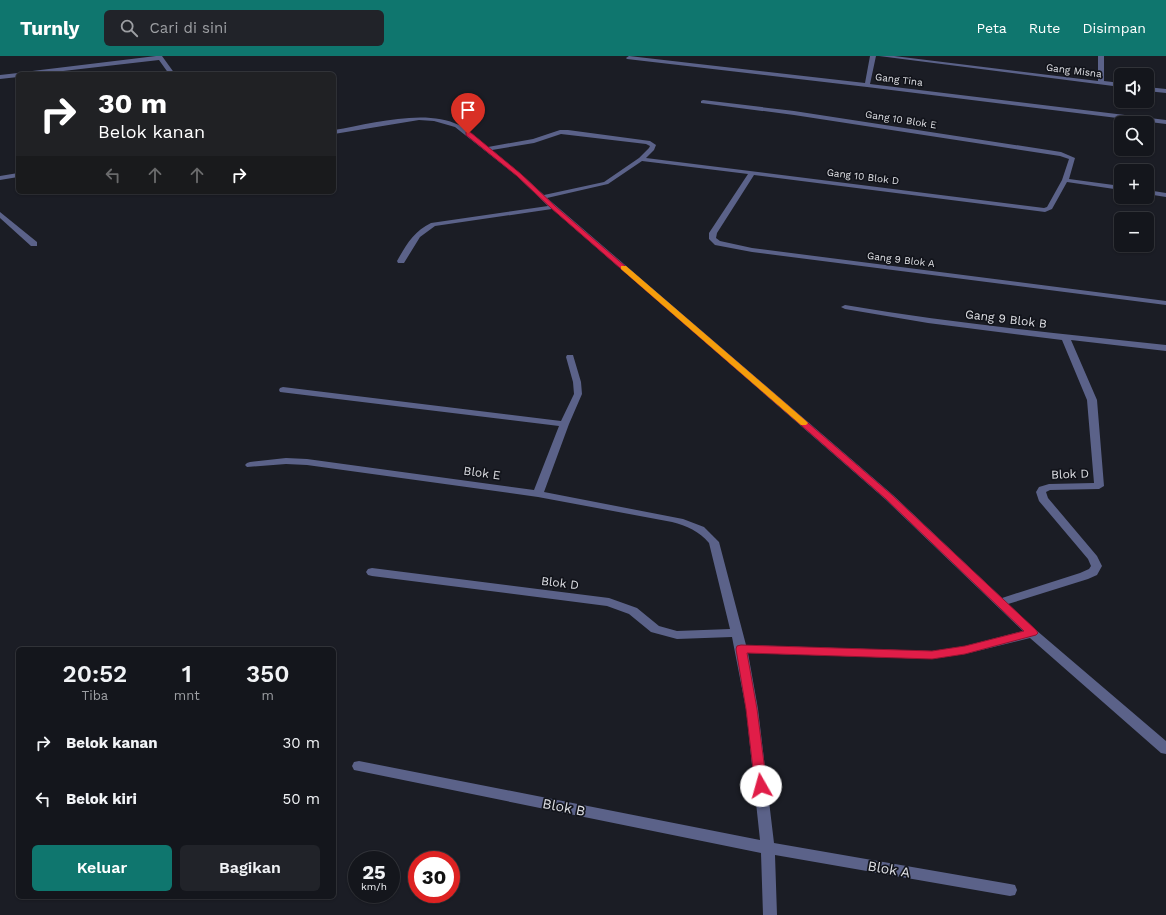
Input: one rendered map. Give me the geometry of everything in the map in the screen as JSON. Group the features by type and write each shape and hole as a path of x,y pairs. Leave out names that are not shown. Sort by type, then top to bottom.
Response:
{"street":[{"path":"867,85 873,56"},
{"name":"Gang Misna","path":"882,56 1114,84"},
{"path":"1101,56 1101,83"},
{"path":"41,72 160,57 171,72"},
{"name":"Gang Tina","path":"629,58 867,85 1166,122"},
{"path":"84,67 85,72"},
{"path":"0,77 16,75"},
{"path":"1154,90 1166,91"},
{"name":"Gang 10 Blok E","path":"703,102 794,113 1062,154 1072,158 1065,180"},
{"path":"336,132 419,118 434,119 457,126 489,149 553,207 889,497 1032,633 1166,749"},
{"path":"489,149 534,141 560,132 648,142 653,145 652,149 641,159 606,183 542,197"},
{"name":"Gang 10 Blok D","path":"641,159 1045,210 1050,208 1065,180"},
{"name":"Gang 9 Blok A","path":"752,173 713,233 713,240 752,250 1166,303"},
{"path":"0,178 16,175"},
{"path":"1065,180 1114,187"},
{"path":"1154,193 1166,195"},
{"path":"401,261 416,235 422,229 433,224 553,207"},
{"path":"0,214 34,244"},
{"name":"Gang 9 Blok B","path":"845,307 928,321 1166,348"},
{"name":"Blok D","path":"1000,602 1084,576 1093,572 1097,566 1093,558 1043,499 1041,492 1043,489 1049,487 1099,486 1092,400 1065,337"},
{"path":"538,494 564,424 578,394 577,382 570,357"},
{"path":"283,390 564,424"},
{"name":"Blok E","path":"250,465 286,461 307,462 538,494 673,519 692,524 706,532 714,542 737,633"},
{"name":"Blok D","path":"372,572 609,602 633,611 655,629 677,635 737,633"},
{"path":"737,633 752,709 768,848 770,915"},
{"path":"741,649 932,655 965,650 1032,633"},
{"name":"Blok B","path":"359,766 768,848"},
{"name":"Blok A","path":"768,848 1010,890"}],"slow traffic":[{"path":"624,268 803,423"}],"route":[{"path":"468,134 489,149 553,207 889,497 1032,633 965,650 932,655 741,649 752,709 761,786"}]}
